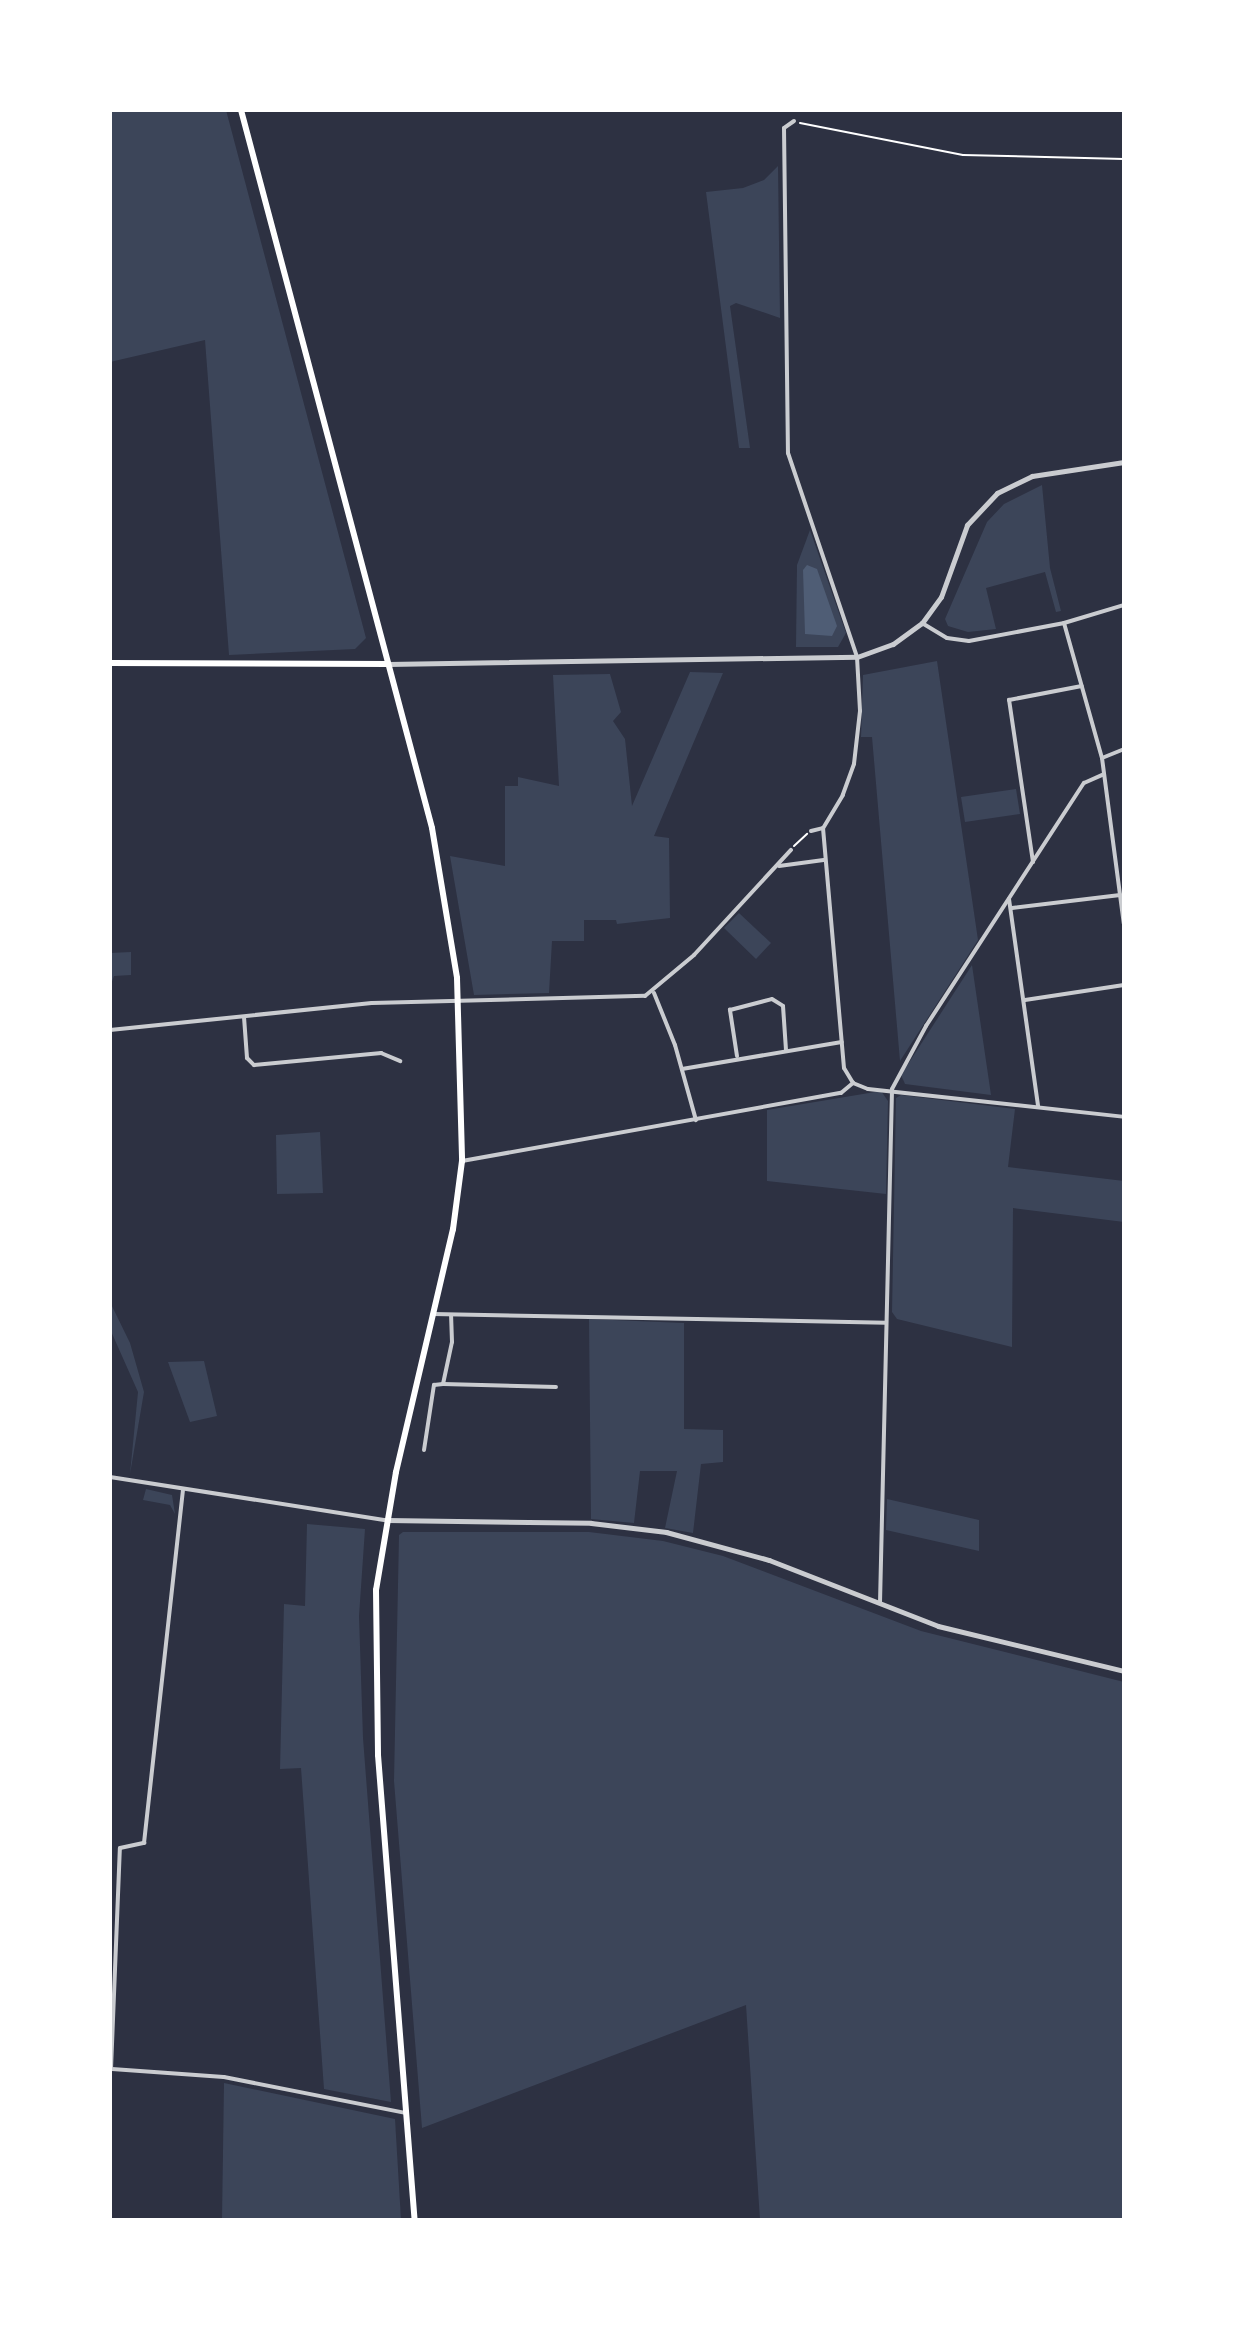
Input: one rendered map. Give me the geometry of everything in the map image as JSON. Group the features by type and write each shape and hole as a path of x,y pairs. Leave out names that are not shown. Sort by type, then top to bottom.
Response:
{"main road":[{"path":"241,110 432,828 458,1000 462,1161 433,1314 386,1520 376,1590 374,1671 415,2220"},
{"path":"110,663 388,664"}],"street":[{"path":"794,121 784,128 788,453 857,657 860,711 854,764 843,795 823,828 845,1071 853,1083 1124,1117"},
{"path":"388,664 857,657 893,644 922,623 941,597 967,525 997,493 1032,476 1124,462"},
{"path":"922,623 947,638 969,641 1064,623 1124,605"},
{"path":"1064,623 1102,758 1124,924"},
{"path":"1033,862 1009,700 1082,686"},
{"path":"1102,758 1124,749"},
{"path":"879,1605 892,1089 926,1026 1084,783 1102,775"},
{"path":"811,831 823,828"},
{"path":"110,1030 372,1003 654,993 779,866 791,850"},
{"path":"779,866 825,860"},
{"path":"1012,908 1120,895"},
{"path":"1009,899 1038,1106"},
{"path":"1025,1000 1124,985"},
{"path":"654,993 682,1069 696,1120"},
{"path":"737,1056 730,1010 772,999 783,1006 786,1051"},
{"path":"244,1017 247,1058 254,1065 381,1053 400,1061"},
{"path":"682,1069 737,1056 842,1042"},
{"path":"462,1161 841,1093 853,1083"},
{"path":"433,1314 887,1323"},
{"path":"443,1384 451,1315"},
{"path":"424,1450 434,1385 556,1387"},
{"path":"110,1477 386,1520 591,1523 666,1532 769,1560 938,1626 1124,1671"},
{"path":"183,1490 144,1843 120,1848 111,2069 224,2077 406,2113"}],"path":[{"path":"794,121 963,155 1124,159"},
{"path":"791,850 811,831"}],"shaded area":[{"path":"110,110 226,110 366,638 355,649 229,655 205,340 110,362"},
{"path":"778,166 780,318 736,303 730,306 750,448 739,448 706,192 743,188 764,180"},
{"path":"1042,485 1050,568 1061,611 1056,612 1045,572 986,588 996,629 968,632 948,626 945,619 987,522 1004,504"},
{"path":"810,530 846,633 838,647 796,647 797,565"},
{"path":"807,565 817,569 837,626 832,636 805,634 803,570"},
{"path":"937,661 978,940 900,1061 872,737 861,737 863,675"},
{"path":"690,672 723,673 654,836 669,838 670,918 617,924 616,920 584,920 584,941 552,941 549,993 474,995 450,856 505,866 505,786 518,786 518,777 559,786 553,675 610,674 621,712 613,721 625,739 632,806"},
{"path":"1016,789 1020,814 965,822 961,797"},
{"path":"739,913 771,943 756,959 724,928"},
{"path":"131,952 131,975 114,976 110,987 110,953"},
{"path":"972,965 991,1095 905,1084 901,1075"},
{"path":"881,1091 888,1101 886,1194 767,1181 767,1110"},
{"path":"901,1095 1015,1109 1008,1167 1124,1181 1124,1222 1013,1208 1012,1347 897,1319 892,1312 896,1098"},
{"path":"320,1132 323,1193 277,1194 276,1135"},
{"path":"110,1302 130,1343 144,1392 130,1474 138,1392 110,1329"},
{"path":"589,1319 684,1323 684,1429 723,1430 723,1462 701,1464 693,1533 665,1528 677,1471 640,1471 634,1523 591,1519"},
{"path":"204,1361 217,1416 190,1422 168,1362"},
{"path":"146,1489 172,1495 175,1514 170,1505 143,1500"},
{"path":"887,1499 979,1520 979,1551 886,1530"},
{"path":"307,1524 365,1529 359,1616 363,1738 391,2102 324,2089 301,1768 280,1769 284,1604 305,1606"},
{"path":"403,1532 589,1532 663,1541 723,1556 921,1631 1124,1682 1124,2220 760,2220 746,2005 422,2128 394,1781 399,1535"},
{"path":"224,2083 395,2119 401,2220 222,2220"}]}
